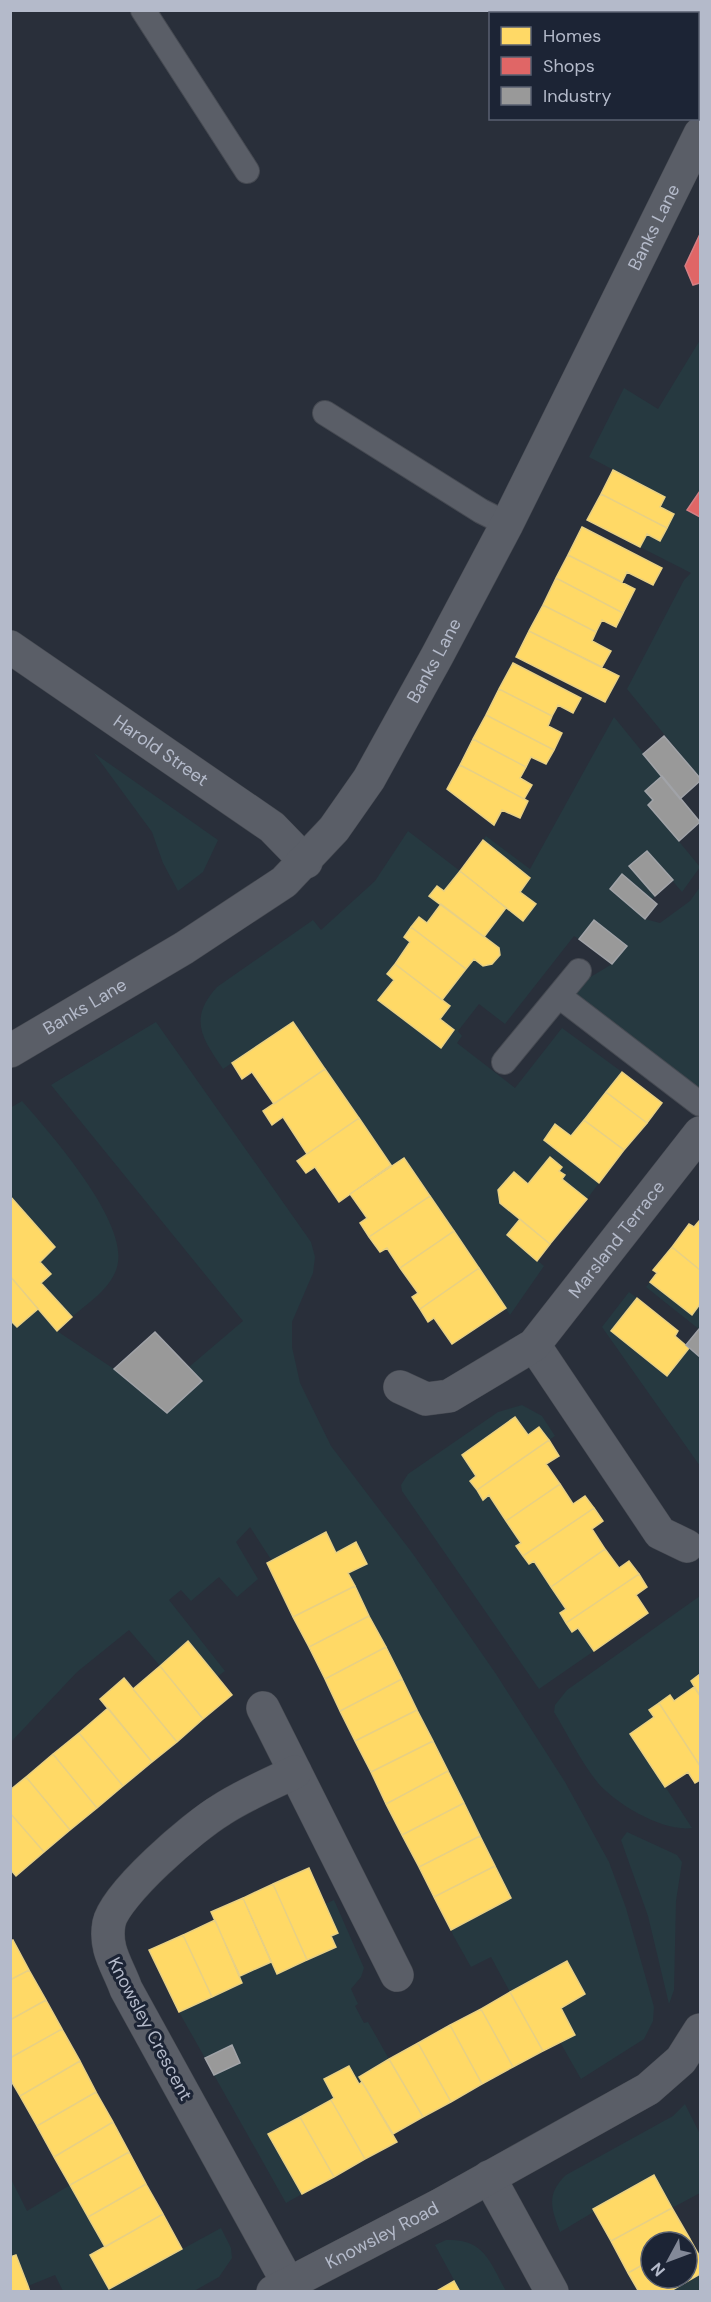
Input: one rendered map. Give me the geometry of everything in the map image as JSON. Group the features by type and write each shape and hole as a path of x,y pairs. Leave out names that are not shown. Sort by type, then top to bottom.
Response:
{"street":[{"name":"Banks Lane","path":"10,1051 184,948 284,882 306,862 334,829 369,779 507,524 692,167 700,134"},
{"name":"Harold Street","path":"10,647 272,827 306,862"},
{"name":"Marsland Terrace","path":"400,1387 426,1399 449,1396 534,1345 700,1133"},
{"path":"534,1345 660,1533 687,1546"},
{"path":"263,1708 398,1975"},
{"name":"Knowsley Crescent","path":"280,2287 126,1989 112,1959 108,1934 114,1910 128,1890 184,1839 218,1811 295,1772"},
{"name":"Knowsley Road","path":"280,2287 489,2177 648,2089 681,2060 700,2030"},
{"path":"489,2177 552,2292"}],"lane":[{"path":"143,10 248,171"},
{"path":"325,413 481,511 507,524"},
{"path":"504,1062 579,971"},
{"path":"559,996 700,1104"}],"shaded area":[{"path":"700,340 700,491 687,509 700,517 700,778 627,689 684,580 691,573 640,547 647,534 661,541 674,514 660,507 665,497 589,457 624,388 658,409"},
{"path":"614,717 662,776 645,791 653,800 649,805 700,867 682,892 647,851 629,866 655,896 652,899 622,874 610,889 645,919 660,923 690,901 700,887 700,1085 691,1097 559,996 612,964 626,946 594,920 579,939 574,936 505,1024 479,1004 458,1031 462,1036 457,1043 515,1088 562,1028 622,1072 571,1136 555,1125 544,1139 599,1183 587,1199 562,1179 559,1171 561,1167 550,1157 528,1184 514,1172 498,1190 500,1203 520,1219 507,1235 544,1266 510,1315 405,1158 391,1165 293,1022 223,1069 204,1038 201,1019 208,998 217,987 313,920 321,930 375,881 408,831 460,871 444,891 437,886 430,895 441,904 427,923 419,917 404,937 410,942 387,974 394,980 378,1000 441,1047 454,1030 440,1019 450,1006 442,1000 474,959 483,966 492,964 500,955 499,948 484,937 506,908 523,921 536,904 520,892 530,878 483,840 486,836 530,869"},
{"path":"94,753 218,840 203,872 178,891 163,863 152,832"},
{"path":"156,1022 311,1242 315,1257 313,1273 292,1322 292,1347 300,1383 331,1446 413,1554 496,1674 565,1782 609,1862 626,1908 654,2007 653,2021 644,2039 581,2079 560,2042 575,2034 561,2008 567,1961 510,1992 491,1957 471,1967 453,1935 451,1930 511,1898 348,1573 367,1564 356,1543 336,1553 326,1532 272,1561 250,1527 236,1542 258,1579 237,1597 219,1577 191,1601 181,1590 169,1600 225,1671 217,1677 188,1641 160,1666 129,1630 77,1672 11,1742 10,1320 17,1327 38,1309 57,1331 114,1369 167,1413 202,1381 189,1367 243,1321 51,1085"},
{"path":"22,1101 67,1154 83,1177 110,1223 117,1244 118,1262 112,1279 100,1293 72,1317 41,1283 51,1274 40,1262 55,1247 11,1196 10,1108"},
{"path":"650,1282 692,1315 700,1304 700,1330 646,1287"},
{"path":"629,1292 637,1298 611,1331 667,1376 689,1348 700,1357 700,1466 602,1327"},
{"path":"522,1405 542,1416 555,1436 549,1440 539,1427 528,1435 515,1417 462,1455 476,1476 470,1481 483,1499 489,1495 521,1543 516,1546 529,1564 534,1561 566,1609 560,1613 572,1632 578,1628 594,1651 539,1689 402,1491 401,1485 408,1474 498,1412"},
{"path":"700,1596 700,1674 691,1681 694,1687 674,1701 659,1703 649,1709 654,1717 631,1734 692,1828 681,1828 668,1826 642,1815 606,1791 586,1766 554,1712 555,1705 567,1690"},
{"path":"627,1832 677,1855 682,1862 676,1901 674,1990 669,2004 648,1916 621,1840"},
{"path":"334,1900 364,1968 361,1977 351,1989 358,2004 355,2006 364,2023 368,2022 389,2059 359,2076 362,2082 359,2084 349,2066 325,2079 334,2098 269,2134 302,2194 286,2203 214,2075 240,2063 233,2046 205,2058 179,2012 242,1983 240,1976 271,1962 277,1974 336,1947 331,1936 338,1933 325,1904"},
{"path":"685,2104 700,2134 700,2193 672,2208 654,2176 560,2232 552,2202 555,2189 566,2175 673,2116"},
{"path":"10,2177 27,2211 70,2185 105,2247 109,2289 221,2228 231,2248 232,2258 219,2277 194,2291 63,2291 55,2275 28,2286 16,2255 11,2257"},
{"path":"446,2240 459,2240 477,2248 490,2262 506,2291 460,2291 435,2245"},
{"path":"699,2275 700,2291 669,2291 699,2290"}],"building: Homes":[{"path":"613,470 665,497 660,507 674,514 667,528 601,494"},
{"path":"601,494 667,528 660,541 647,534 640,547 587,520"},
{"path":"582,527 662,568 653,585 627,572 622,582 568,555"},
{"path":"568,555 635,589 623,613 556,578"},
{"path":"556,578 623,613 616,627 602,620 596,632 543,605"},
{"path":"543,605 596,632 592,641 611,651 602,667 529,631"},
{"path":"529,631 619,676 605,702 516,657"},
{"path":"513,663 581,698 573,713 558,705 552,716 499,689"},
{"path":"499,689 552,716 548,726 562,733 554,750 486,715"},
{"path":"486,715 554,750 546,764 531,757 526,767 473,739"},
{"path":"473,739 526,767 520,778 532,785 524,799 460,765"},
{"path":"460,765 528,801 520,818 502,810 494,825 447,789"},
{"path":"483,840 530,878 520,892 536,904 523,921 460,871"},
{"path":"460,871 506,908 484,937 429,896 437,886 444,891"},
{"path":"441,904 499,948 500,955 492,964 483,966 474,959 466,969 411,927 419,917 427,923"},
{"path":"411,927 466,969 442,1000 395,964 410,942 404,937"},
{"path":"395,964 450,1006 440,1019 454,1030 441,1048 378,1000 394,980 387,974"},
{"path":"293,1022 325,1069 274,1104 252,1072 242,1079 232,1063"},
{"path":"325,1069 359,1118 307,1154 283,1117 272,1125 263,1111"},
{"path":"622,1072 662,1103 647,1123 606,1092"},
{"path":"606,1092 647,1123 624,1150 584,1120"},
{"path":"359,1118 391,1165 339,1202 315,1167 306,1173 297,1161"},
{"path":"584,1120 624,1150 599,1183 544,1140 555,1124 571,1136"},
{"path":"550,1157 562,1167 559,1171 565,1175 562,1179 587,1199 550,1244 500,1203 498,1190 514,1172 528,1184"},
{"path":"404,1158 430,1196 369,1237 360,1223 367,1218 350,1194"},
{"path":"10,1196 55,1247 40,1262 51,1274 41,1283 72,1317 57,1331 10,1276"},
{"path":"430,1196 454,1231 400,1268 387,1248 380,1252 369,1237"},
{"path":"520,1219 550,1244 537,1261 507,1235"},
{"path":"699,1221 700,1270 672,1247 689,1224 694,1227"},
{"path":"454,1231 479,1268 420,1309 412,1297 418,1293 400,1268"},
{"path":"672,1247 700,1270 700,1304 692,1315 650,1282 657,1273 653,1270"},
{"path":"479,1268 506,1308 452,1344 434,1318 428,1322 420,1309"},
{"path":"10,1276 38,1309 17,1327 10,1320"},
{"path":"637,1298 678,1331 675,1336 689,1348 667,1376 611,1331"},
{"path":"515,1417 528,1435 539,1427 549,1440 477,1490 470,1481 476,1476 462,1455"},
{"path":"549,1440 559,1456 546,1464 560,1484 506,1521 489,1495 483,1500 477,1490"},
{"path":"560,1484 573,1504 585,1496 594,1508 523,1556 516,1546 521,1543 506,1521"},
{"path":"594,1508 603,1521 592,1529 605,1549 551,1587 534,1561 529,1564 523,1556"},
{"path":"326,1532 336,1553 356,1542 367,1564 348,1573 355,1586 293,1617 267,1563"},
{"path":"605,1549 619,1568 629,1561 639,1574 566,1623 560,1613 566,1609 551,1587"},
{"path":"639,1574 647,1587 636,1595 648,1613 594,1651 578,1628 572,1632 566,1623"},
{"path":"355,1586 369,1616 309,1647 293,1617"},
{"path":"369,1616 386,1647 325,1679 309,1647"},
{"path":"188,1641 232,1695 203,1719 160,1666"},
{"path":"386,1647 402,1679 340,1711 325,1679"},
{"path":"160,1666 203,1719 177,1742 133,1689"},
{"path":"700,1674 700,1696 691,1681"},
{"path":"124,1678 177,1742 152,1762 100,1699"},
{"path":"402,1679 417,1710 355,1741 340,1711"},
{"path":"694,1687 700,1696 700,1766 659,1703 670,1695 674,1701"},
{"path":"659,1703 700,1766 700,1780 695,1783 688,1772 665,1787 630,1734 654,1717 649,1710"},
{"path":"108,1708 152,1762 123,1786 79,1733"},
{"path":"417,1710 433,1741 371,1772 355,1741"},
{"path":"79,1733 123,1786 97,1808 53,1754"},
{"path":"433,1741 448,1771 386,1804 371,1772"},
{"path":"53,1754 97,1808 70,1830 26,1777"},
{"path":"448,1771 464,1803 402,1835 386,1804"},
{"path":"26,1777 70,1830 44,1852 10,1813 10,1790"},
{"path":"464,1803 480,1836 419,1867 402,1835"},
{"path":"10,1813 44,1852 16,1876 10,1869"},
{"path":"480,1836 495,1866 434,1897 419,1867"},
{"path":"495,1866 511,1898 451,1930 434,1897"},
{"path":"309,1868 338,1933 331,1936 336,1947 307,1960 273,1884"},
{"path":"273,1884 307,1960 277,1974 243,1898"},
{"path":"243,1898 271,1962 240,1976 211,1912"},
{"path":"215,1920 242,1983 212,1997 183,1935"},
{"path":"183,1935 212,1997 179,2012 149,1950"},
{"path":"13,1940 29,1970 10,1980 10,1941"},
{"path":"567,1961 585,1994 561,2008 575,2035 543,2051 510,1992"},
{"path":"29,1970 46,2000 10,2020 10,1980"},
{"path":"510,1992 543,2051 513,2067 481,2009"},
{"path":"46,2000 62,2029 10,2058 10,2020"},
{"path":"481,2009 513,2067 482,2084 450,2025"},
{"path":"450,2025 482,2084 451,2102 418,2043"},
{"path":"62,2029 80,2061 20,2096 10,2079 10,2058"},
{"path":"418,2043 451,2102 423,2117 389,2059"},
{"path":"389,2059 423,2117 393,2134 359,2077"},
{"path":"80,2061 96,2092 37,2126 20,2096"},
{"path":"349,2066 359,2084 362,2082 397,2142 365,2159 331,2100 334,2098 324,2079"},
{"path":"96,2092 113,2122 54,2157 37,2126"},
{"path":"331,2100 365,2159 334,2177 300,2117"},
{"path":"300,2117 334,2177 302,2194 268,2134"},
{"path":"113,2122 129,2152 70,2185 54,2157"},
{"path":"129,2152 146,2184 88,2217 70,2185"},
{"path":"654,2175 672,2208 611,2241 593,2209"},
{"path":"146,2184 163,2214 105,2247 88,2217"},
{"path":"672,2208 685,2230 639,2230 639,2267 628,2273 611,2241"},
{"path":"163,2214 182,2249 109,2289 90,2255"},
{"path":"16,2255 30,2292 10,2292 10,2257"},
{"path":"639,2267 639,2290 672,2290 639,2292 628,2273"},
{"path":"454,2281 460,2292 435,2292"}],"building: Shops":[{"path":"700,234 700,283 693,285 685,266"},
{"path":"700,491 700,517 687,510"}],"building: Industry":[{"path":"664,736 700,778 700,781 680,799 643,754"},
{"path":"662,776 700,822 679,841 648,805 653,800 645,791"},
{"path":"647,851 673,880 655,896 629,866"},
{"path":"622,874 657,904 645,919 610,889"},
{"path":"594,920 627,946 612,964 579,939"},
{"path":"700,1330 700,1357 686,1345"},
{"path":"155,1332 202,1381 167,1413 114,1369"},
{"path":"232,2045 240,2063 214,2075 205,2058"}]}
